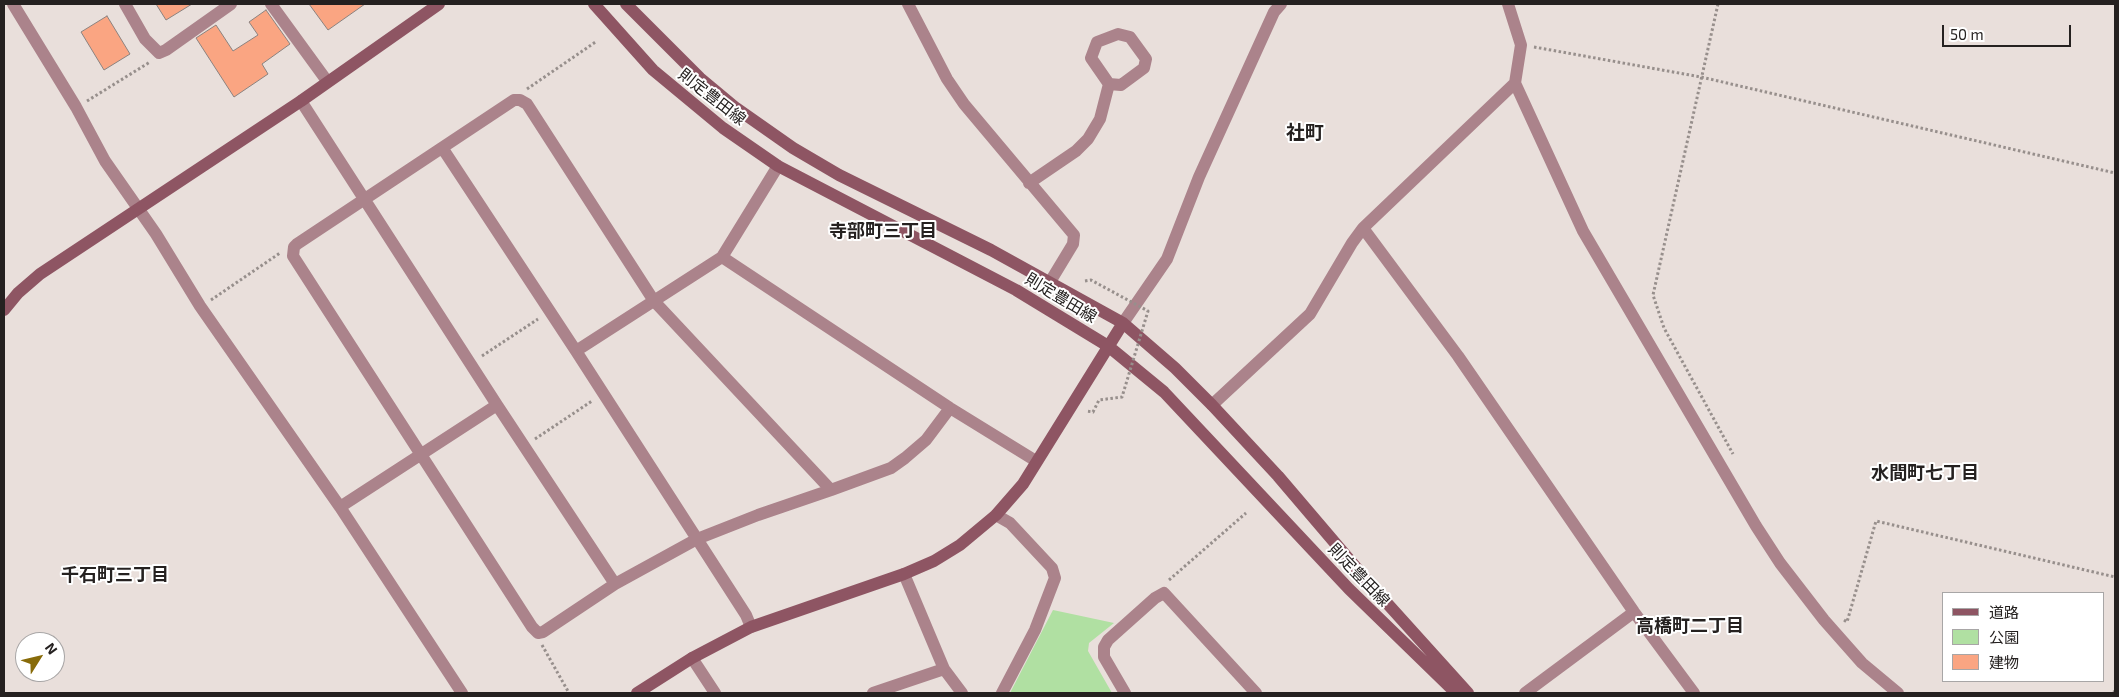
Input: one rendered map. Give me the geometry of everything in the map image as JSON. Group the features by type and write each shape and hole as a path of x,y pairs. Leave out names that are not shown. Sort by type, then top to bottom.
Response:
{"main road":[{"path":"4,310 18,293 40,274 301,102 327,81 439,4"},
{"name":"則定豊田線","path":"594,4 653,70 722,128 778,166 1016,290 1108,346 1164,392 1349,589 1456,693"},
{"name":"則定豊田線","path":"626,4 700,78 736,108 793,148 839,175 1050,282 1122,324 1175,368 1212,405 1278,476 1376,591 1468,693"},
{"path":"637,693 692,658 751,627 904,574 944,556 996,515 1022,484 1122,324"}],"street":[{"path":"14,4 76,107 104,161 200,306 340,507 462,693"},
{"path":"125,4 145,39 159,52 166,50 232,4"},
{"path":"271,4 327,81"},
{"path":"908,4 947,79 964,104 1074,235 1073,244 1050,282"},
{"path":"1508,4 1522,45 1515,83 1583,231 1780,564 1824,620 1862,662 1898,693"},
{"path":"1122,324 1167,259 1199,177 1274,6"},
{"path":"1029,183 1076,151 1088,139 1100,120 1108,84 1092,58 1097,42 1118,34 1130,37 1146,59 1144,68 1121,85 1108,84"},
{"path":"1212,405 1310,314 1363,228 1515,83"},
{"path":"831,490 654,301 526,104 520,100 514,100 443,149 297,244 293,251 295,262 532,627 538,633 543,632 615,584 697,540 758,515 831,490 891,468 926,440 950,408"},
{"path":"301,102 615,584"},
{"path":"443,149 576,351 751,627"},
{"path":"576,351 722,257 778,166"},
{"path":"1363,228 1458,356 1634,612 1694,693"},
{"path":"722,257 950,408 1036,461"},
{"path":"340,507 420,453 497,405"},
{"path":"996,515 1010,523 1052,568 1055,578 1035,630 1002,693"},
{"path":"904,574 944,670 962,693"},
{"path":"1125,693 1104,658 1104,647 1108,640 1155,598 1164,593 1256,693"},
{"path":"1525,693 1634,612"},
{"path":"692,658 715,693"},
{"path":"873,693 944,670"}],"path":[{"path":"1718,4 1653,295 1664,328 1738,463"},
{"path":"520,100 525,90 597,41"},
{"path":"1522,45 1701,76 2115,173"},
{"path":"87,101 152,60 159,52"},
{"path":"210,301 282,252 293,251"},
{"path":"1086,281 1091,280 1148,310 1122,397 1099,400 1093,412 1086,411"},
{"path":"472,363 549,312"},
{"path":"525,445 603,394"},
{"path":"1164,593 1168,582 1246,513"},
{"path":"1842,619 1847,622 1876,521 2115,577"},
{"path":"538,633 540,642 569,693"},
{"path":"2114,693 2115,688"}],"green space":[{"path":"1053,610 1114,623 1089,643 1088,651 1112,693 1010,693"}],"building":[{"path":"156,4 192,4 166,20"},
{"path":"309,4 365,4 328,30"},
{"path":"266,10 290,44 262,64 268,74 234,97 196,38 216,25 233,51 258,35 249,22"},
{"path":"107,16 130,54 104,70 81,32"}],"district":[{"name":"社町","path":"1305,133"},
{"name":"寺部町三丁目","path":"883,231"},
{"name":"水間町七丁目","path":"1925,473"},
{"name":"千石町三丁目","path":"115,575"},
{"name":"高橋町二丁目","path":"1690,626"}]}
